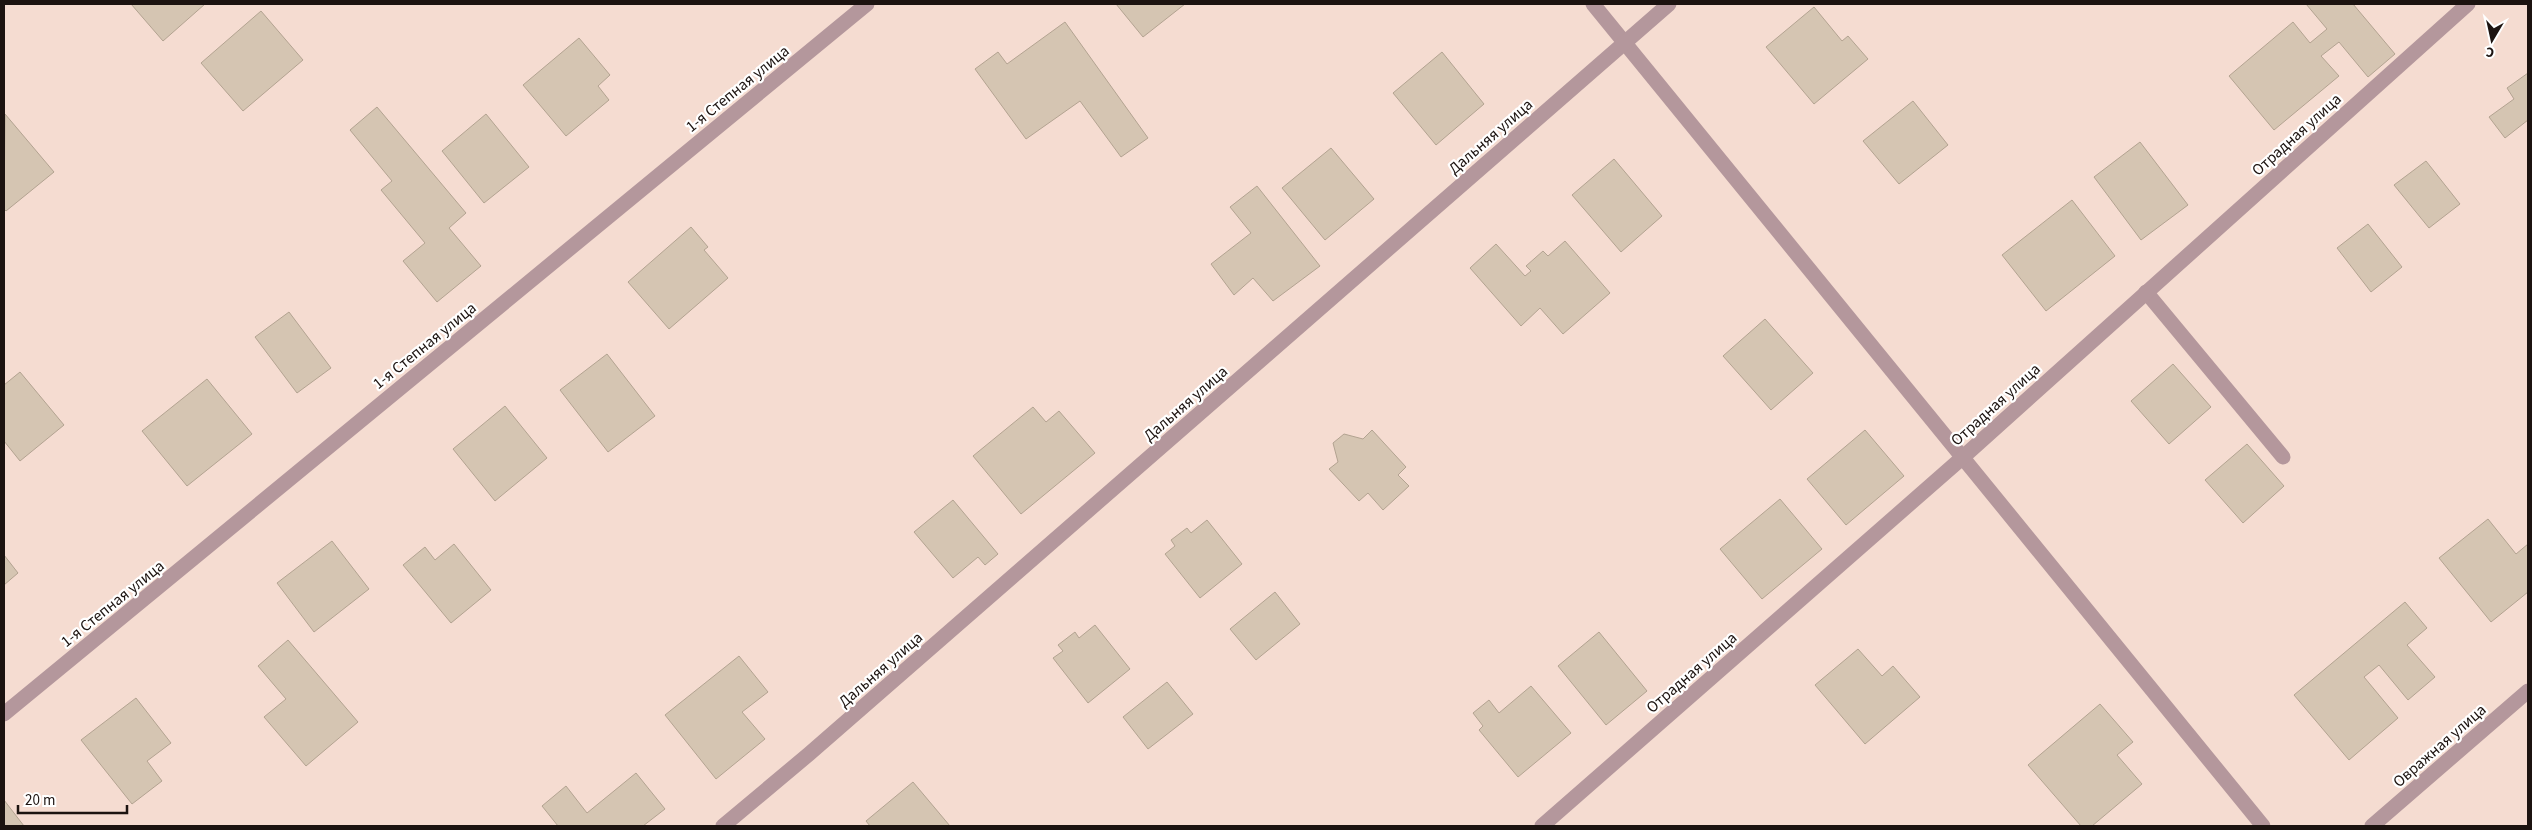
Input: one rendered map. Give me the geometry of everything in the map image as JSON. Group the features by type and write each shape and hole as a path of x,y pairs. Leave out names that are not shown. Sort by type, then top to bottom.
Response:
{"street":[{"name":"1-я Степная улица","path":"4,714 867,4"},
{"path":"1593,4 2263,826"},
{"name":"Дальняя улица","path":"722,826 824,741 1669,4"},
{"name":"Отрадная улица","path":"1542,826 1962,458 2468,4"},
{"path":"2146,292 2283,457"},
{"name":"Овражная улица","path":"2372,826 2528,691"}],"building":[{"path":"131,4 205,4 163,41"},
{"path":"1116,4 1185,4 1143,37"},
{"path":"2306,4 2353,4 2395,54 2368,77 2339,42 2321,56 2339,76 2274,130 2229,76 2293,22 2310,43 2327,29"},
{"path":"1814,7 1842,41 1848,36 1868,59 1814,104 1766,47"},
{"path":"261,11 303,60 243,111 201,63"},
{"path":"1065,22 1148,138 1121,157 1080,101 1026,139 975,69 998,52 1007,64"},
{"path":"579,38 610,75 598,86 609,100 566,136 523,85"},
{"path":"1442,52 1484,104 1436,145 1393,93"},
{"path":"2528,73 2528,120 2505,138 2489,117 2514,99 2507,88"},
{"path":"1913,101 1948,145 1899,184 1863,141"},
{"path":"377,107 466,213 449,228 481,266 437,302 403,261 425,243 381,190 392,181 350,130"},
{"path":"5,114 54,172 6,211 4,209"},
{"path":"486,114 529,167 484,203 442,151"},
{"path":"2140,142 2188,205 2141,240 2094,177"},
{"path":"1331,148 1374,199 1325,240 1282,188"},
{"path":"1614,159 1662,216 1621,252 1572,195"},
{"path":"2426,161 2460,204 2429,228 2394,185"},
{"path":"1257,186 1320,266 1273,301 1253,278 1234,295 1211,264 1251,233 1230,207"},
{"path":"2072,200 2115,256 2046,311 2002,255"},
{"path":"2368,224 2402,267 2371,292 2337,248"},
{"path":"691,227 708,247 704,250 728,278 669,329 628,282"},
{"path":"1565,241 1610,293 1563,334 1540,308 1521,326 1470,268 1496,244 1525,276 1531,271 1526,266 1543,251 1548,256"},
{"path":"289,312 331,368 297,393 255,337"},
{"path":"1765,319 1813,373 1771,410 1723,356"},
{"path":"607,354 655,416 608,452 560,390"},
{"path":"2173,364 2211,407 2169,444 2131,401"},
{"path":"20,372 64,425 20,461 4,441 4,385"},
{"path":"207,379 252,434 187,486 142,431"},
{"path":"505,406 547,458 495,501 453,449"},
{"path":"1033,407 1046,422 1059,411 1095,453 1021,514 973,456"},
{"path":"1372,430 1406,467 1398,475 1409,486 1383,510 1368,493 1359,501 1329,469 1338,462 1333,443 1344,434 1363,439"},
{"path":"1865,430 1904,476 1846,525 1807,479"},
{"path":"2247,444 2284,486 2243,523 2205,480"},
{"path":"1780,499 1822,549 1762,599 1720,549"},
{"path":"953,500 998,554 985,565 978,557 953,578 914,532"},
{"path":"2488,519 2516,554 2528,544 2528,592 2491,622 2439,558"},
{"path":"1207,520 1242,564 1200,598 1165,554 1175,546 1171,540 1187,528 1191,533"},
{"path":"332,541 369,589 314,632 277,583"},
{"path":"454,544 491,590 451,623 403,565 425,547 435,560"},
{"path":"4,555 18,573 4,585"},
{"path":"1275,592 1300,624 1256,660 1230,629"},
{"path":"2405,602 2427,628 2407,645 2435,677 2408,700 2379,665 2364,677 2398,718 2349,760 2294,695"},
{"path":"1095,625 1130,669 1088,703 1053,658 1063,651 1058,645 1075,632 1079,638"},
{"path":"1599,632 1647,691 1606,725 1558,666"},
{"path":"288,640 358,722 306,766 264,717 286,699 258,666"},
{"path":"1858,649 1882,676 1893,666 1920,697 1865,744 1815,685"},
{"path":"739,656 768,692 742,712 765,739 716,779 665,715"},
{"path":"1167,682 1193,714 1148,749 1123,717"},
{"path":"1531,686 1571,733 1518,777 1479,730 1483,726 1473,713 1489,700 1499,713"},
{"path":"136,698 171,743 147,761 162,781 132,804 81,740"},
{"path":"2100,704 2133,742 2117,755 2142,784 2092,826 2081,826 2028,765"},
{"path":"636,773 665,809 643,826 558,826 542,806 566,786 587,813"},
{"path":"913,782 950,826 870,826 866,821"},
{"path":"4,800 24,826 4,826"}]}
